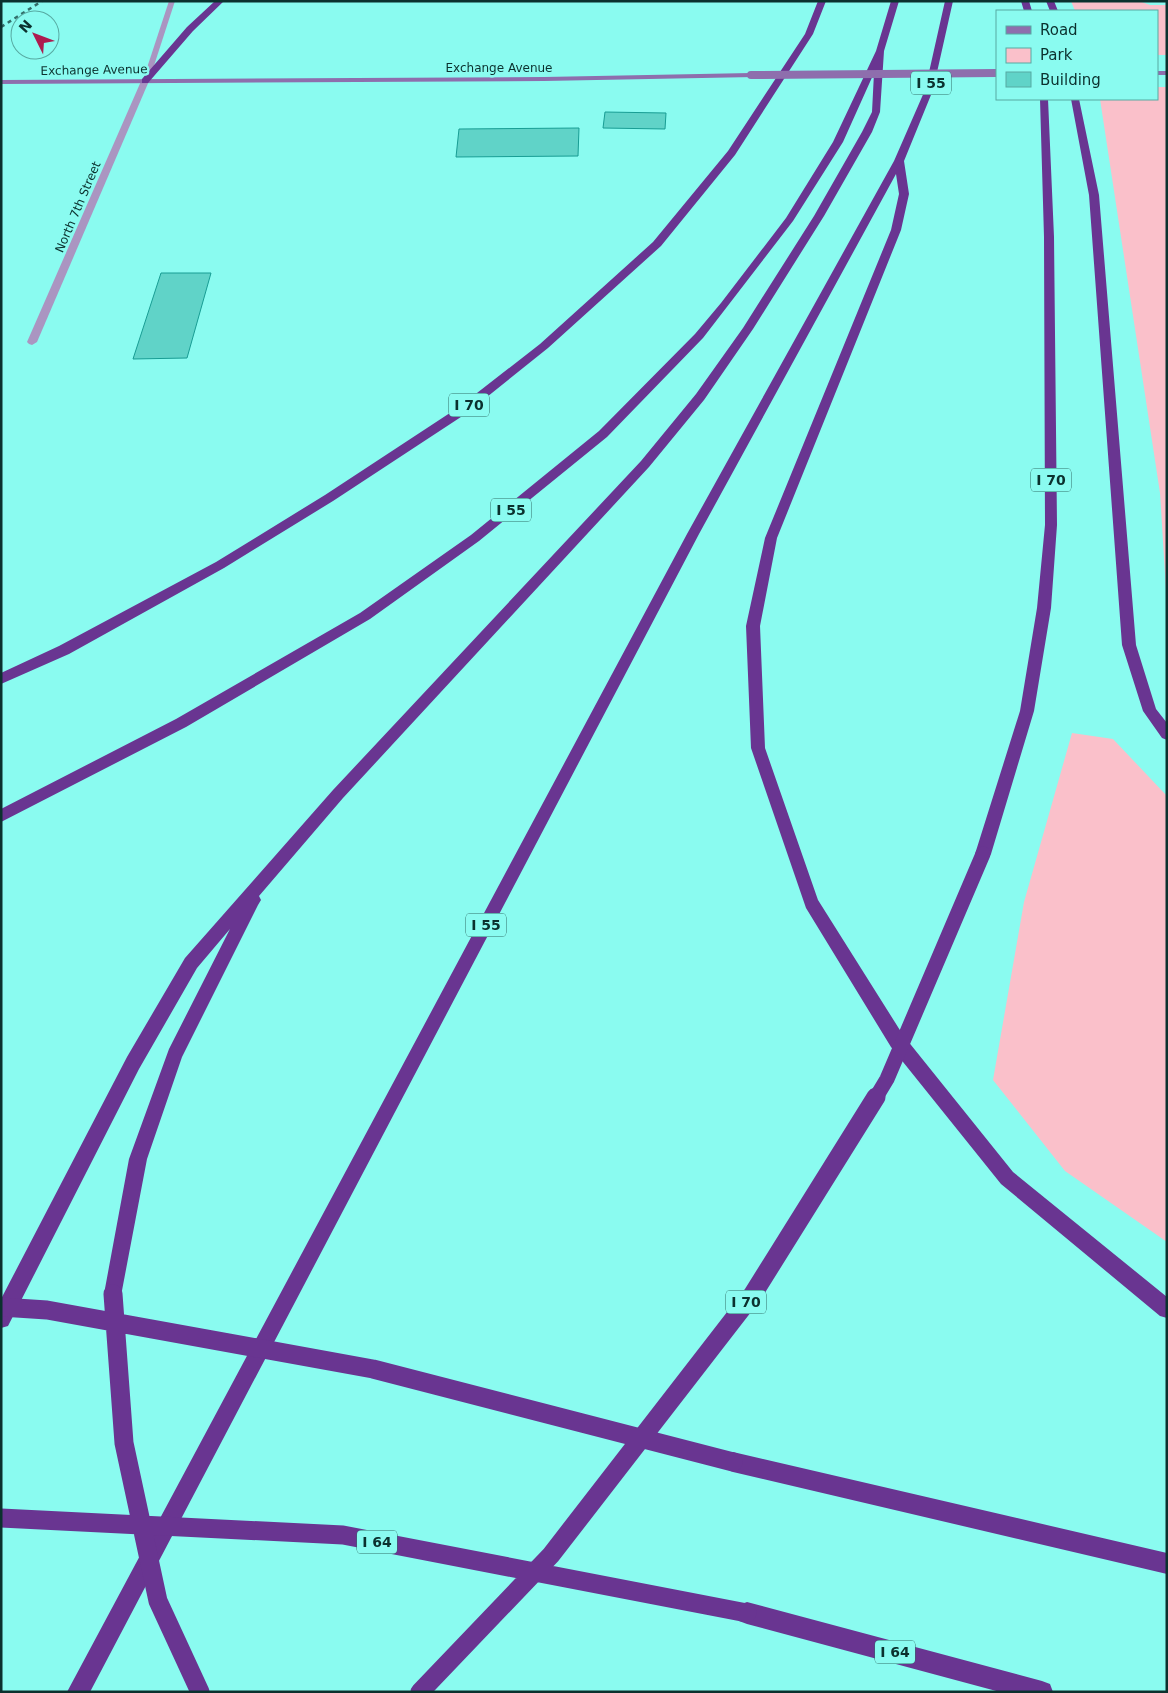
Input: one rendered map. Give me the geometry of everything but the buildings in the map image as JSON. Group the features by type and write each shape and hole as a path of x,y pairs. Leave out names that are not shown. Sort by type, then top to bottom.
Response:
{"highway":[{"path":"145,81 190,29 220,1"},
{"name":"I 70","path":"1,679 64,650 220,565 329,498 463,410 544,346 657,244 732,153 809,34 822,1"},
{"name":"I 55","path":"1,816 181,723 365,616 475,538 549,480 603,434 699,336 776,239 808,192 838,142 880,51 895,1"},
{"name":"I 55","path":"78,1692 693,534 900,161 929,90 949,1"},
{"path":"1,1319 132,1063 191,963 338,794 645,464 700,397 748,329 859,149 876,112 880,51"},
{"name":"I 70","path":"420,1692 551,1555 753,1294 887,1079 983,854 1027,711 1044,608 1051,524 1049,237 1044,100"},
{"path":"1075,100 1094,195 1129,646 1150,711 1167,734"},
{"path":"900,161 904,194 896,230 771,538 753,626 758,748 811,903 896,1041 1007,1178 1167,1309"},
{"path":"200,1692 158,1601 124,1443 113,1294 138,1159 175,1055 220,969 261,883"},
{"path":"1,1307 47,1310 373,1369 733,1462 1167,1564"},
{"name":"I 64","path":"1,1518 342,1535 747,1613 1042,1692"}],"street":[{"name":"North 7th Street","path":"32,342 145,81 172,1"},
{"name":"Exchange Avenue","path":"1,82 534,79 996,73"}],"green space":[{"path":"1071,1 1139,1 1150,5 1167,5 1167,55 1158,55 1158,10 1075,10"},
{"path":"1158,87 1167,87 1167,606 1160,493 1100,100 1158,100"},
{"path":"1072,733 1113,739 1167,796 1167,1242 1065,1171 993,1080 1024,902"}],"railway":[{"path":"1,27 42,1"}]}
